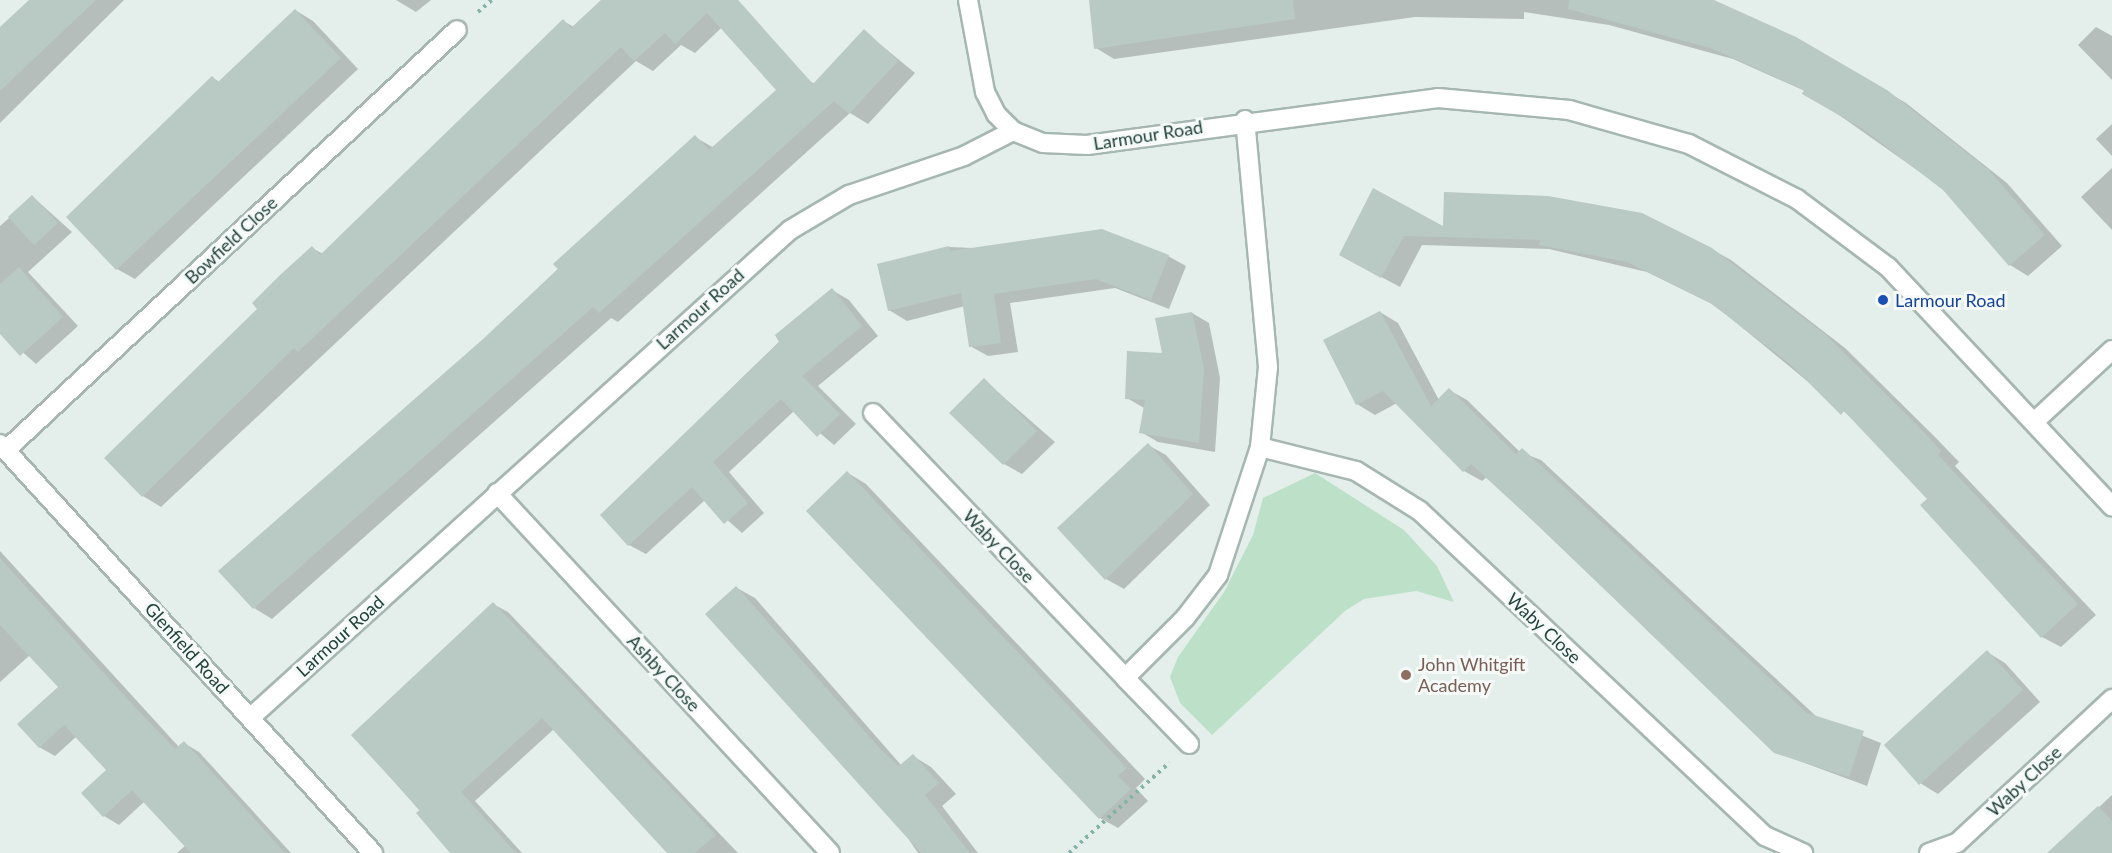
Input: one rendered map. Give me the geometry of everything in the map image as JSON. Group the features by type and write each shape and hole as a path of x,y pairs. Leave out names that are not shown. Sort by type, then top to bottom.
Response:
{"street":[{"path":"968,0 985,92 1012,131"},
{"name":"Bowfield Close","path":"3,447 457,30"},
{"name":"Larmour Road","path":"250,718 758,256 817,210 897,175 964,156 1012,131 1043,143 1078,145 1245,120 1438,98 1498,101 1569,110 1689,144 1797,200 1888,267 2112,506"},
{"path":"1125,678 1185,618 1218,575 1260,447 1267,355 1245,120"},
{"path":"2034,422 2112,350"},
{"name":"Waby Close","path":"873,413 1189,744"},
{"name":"Glenfield Road","path":"3,447 374,853"},
{"name":"Waby Close","path":"1260,447 1356,471 1420,510 1766,836 1803,853"},
{"name":"Ashby Close","path":"497,493 830,853"},
{"name":"Waby Close","path":"1929,853 1957,843 2112,699"}],"path":[{"path":"1069,853 1189,744"}],"green space":[{"path":"1315,473 1404,530 1437,566 1454,602 1416,591 1364,599 1345,611 1212,735 1180,703 1170,677 1178,657 1224,592 1253,535 1263,498"}],"building":[{"path":"29,0 96,0 0,91 0,27"},
{"path":"601,0 738,0 813,84 864,29 898,61 849,114 834,101 599,313 593,307 253,609 218,571 482,340 558,269 553,264 695,135 709,150 776,90 707,13 675,44 665,33 634,61 621,47 298,352 294,348 142,497 104,458 257,309 252,303 279,276 312,246 320,255 563,19 571,28"},
{"path":"1089,0 1293,0 1295,19 1094,49"},
{"path":"1569,0 1714,0 1796,37 1887,90 1989,170 2045,235 2009,266 1943,190 1863,129 1802,94 1804,90 1713,49 1568,9"},
{"path":"295,9 341,58 116,270 66,217 212,76 218,82"},
{"path":"1373,188 1443,226 1444,192 1548,196 1642,213 1712,248 1827,336 1918,426 1941,451 1938,455 2078,604 2041,638 1920,505 1927,499 1844,411 1841,415 1790,364 1709,302 1627,262 1539,245 1540,240 1404,236 1381,278 1339,255"},
{"path":"32,195 58,223 34,245 8,217"},
{"path":"1102,229 1169,255 1151,300 1096,279 994,294 1001,343 969,347 961,293 888,311 877,264 949,246 950,251"},
{"path":"19,267 63,317 20,356 0,334 0,284"},
{"path":"832,288 862,326 802,376 840,414 817,437 781,399 713,462 748,503 724,524 692,487 628,546 600,515 779,342 775,335"},
{"path":"1380,311 1431,406 1449,388 1516,454 1522,448 1807,713 1864,731 1849,777 1774,753 1542,529 1471,464 1463,472 1383,391 1356,405 1323,340"},
{"path":"1192,312 1204,368 1199,443 1139,433 1145,400 1125,399 1127,351 1162,353 1155,318"},
{"path":"984,378 1037,431 1003,465 949,413"},
{"path":"1148,443 1193,494 1105,580 1057,528"},
{"path":"847,471 1127,768 1118,776 1131,789 1099,819 806,511"},
{"path":"0,558 175,749 184,741 285,853 191,853 132,790 103,817 81,793 106,770 64,725 39,748 17,724 58,687 0,625"},
{"path":"736,586 883,752 899,766 913,754 939,783 925,795 970,853 921,853 705,614"},
{"path":"493,602 716,835 695,853 667,853 542,718 461,792 516,853 450,853 416,813 420,810 351,735"},
{"path":"1987,650 2023,690 1919,785 1884,745"},
{"path":"2098,806 2112,821 2112,853 2047,853"}],"place":[{"name":"Larmour Road","path":"1883,300"},
{"name":"John Whitgift Academy","path":"1406,675"}]}
